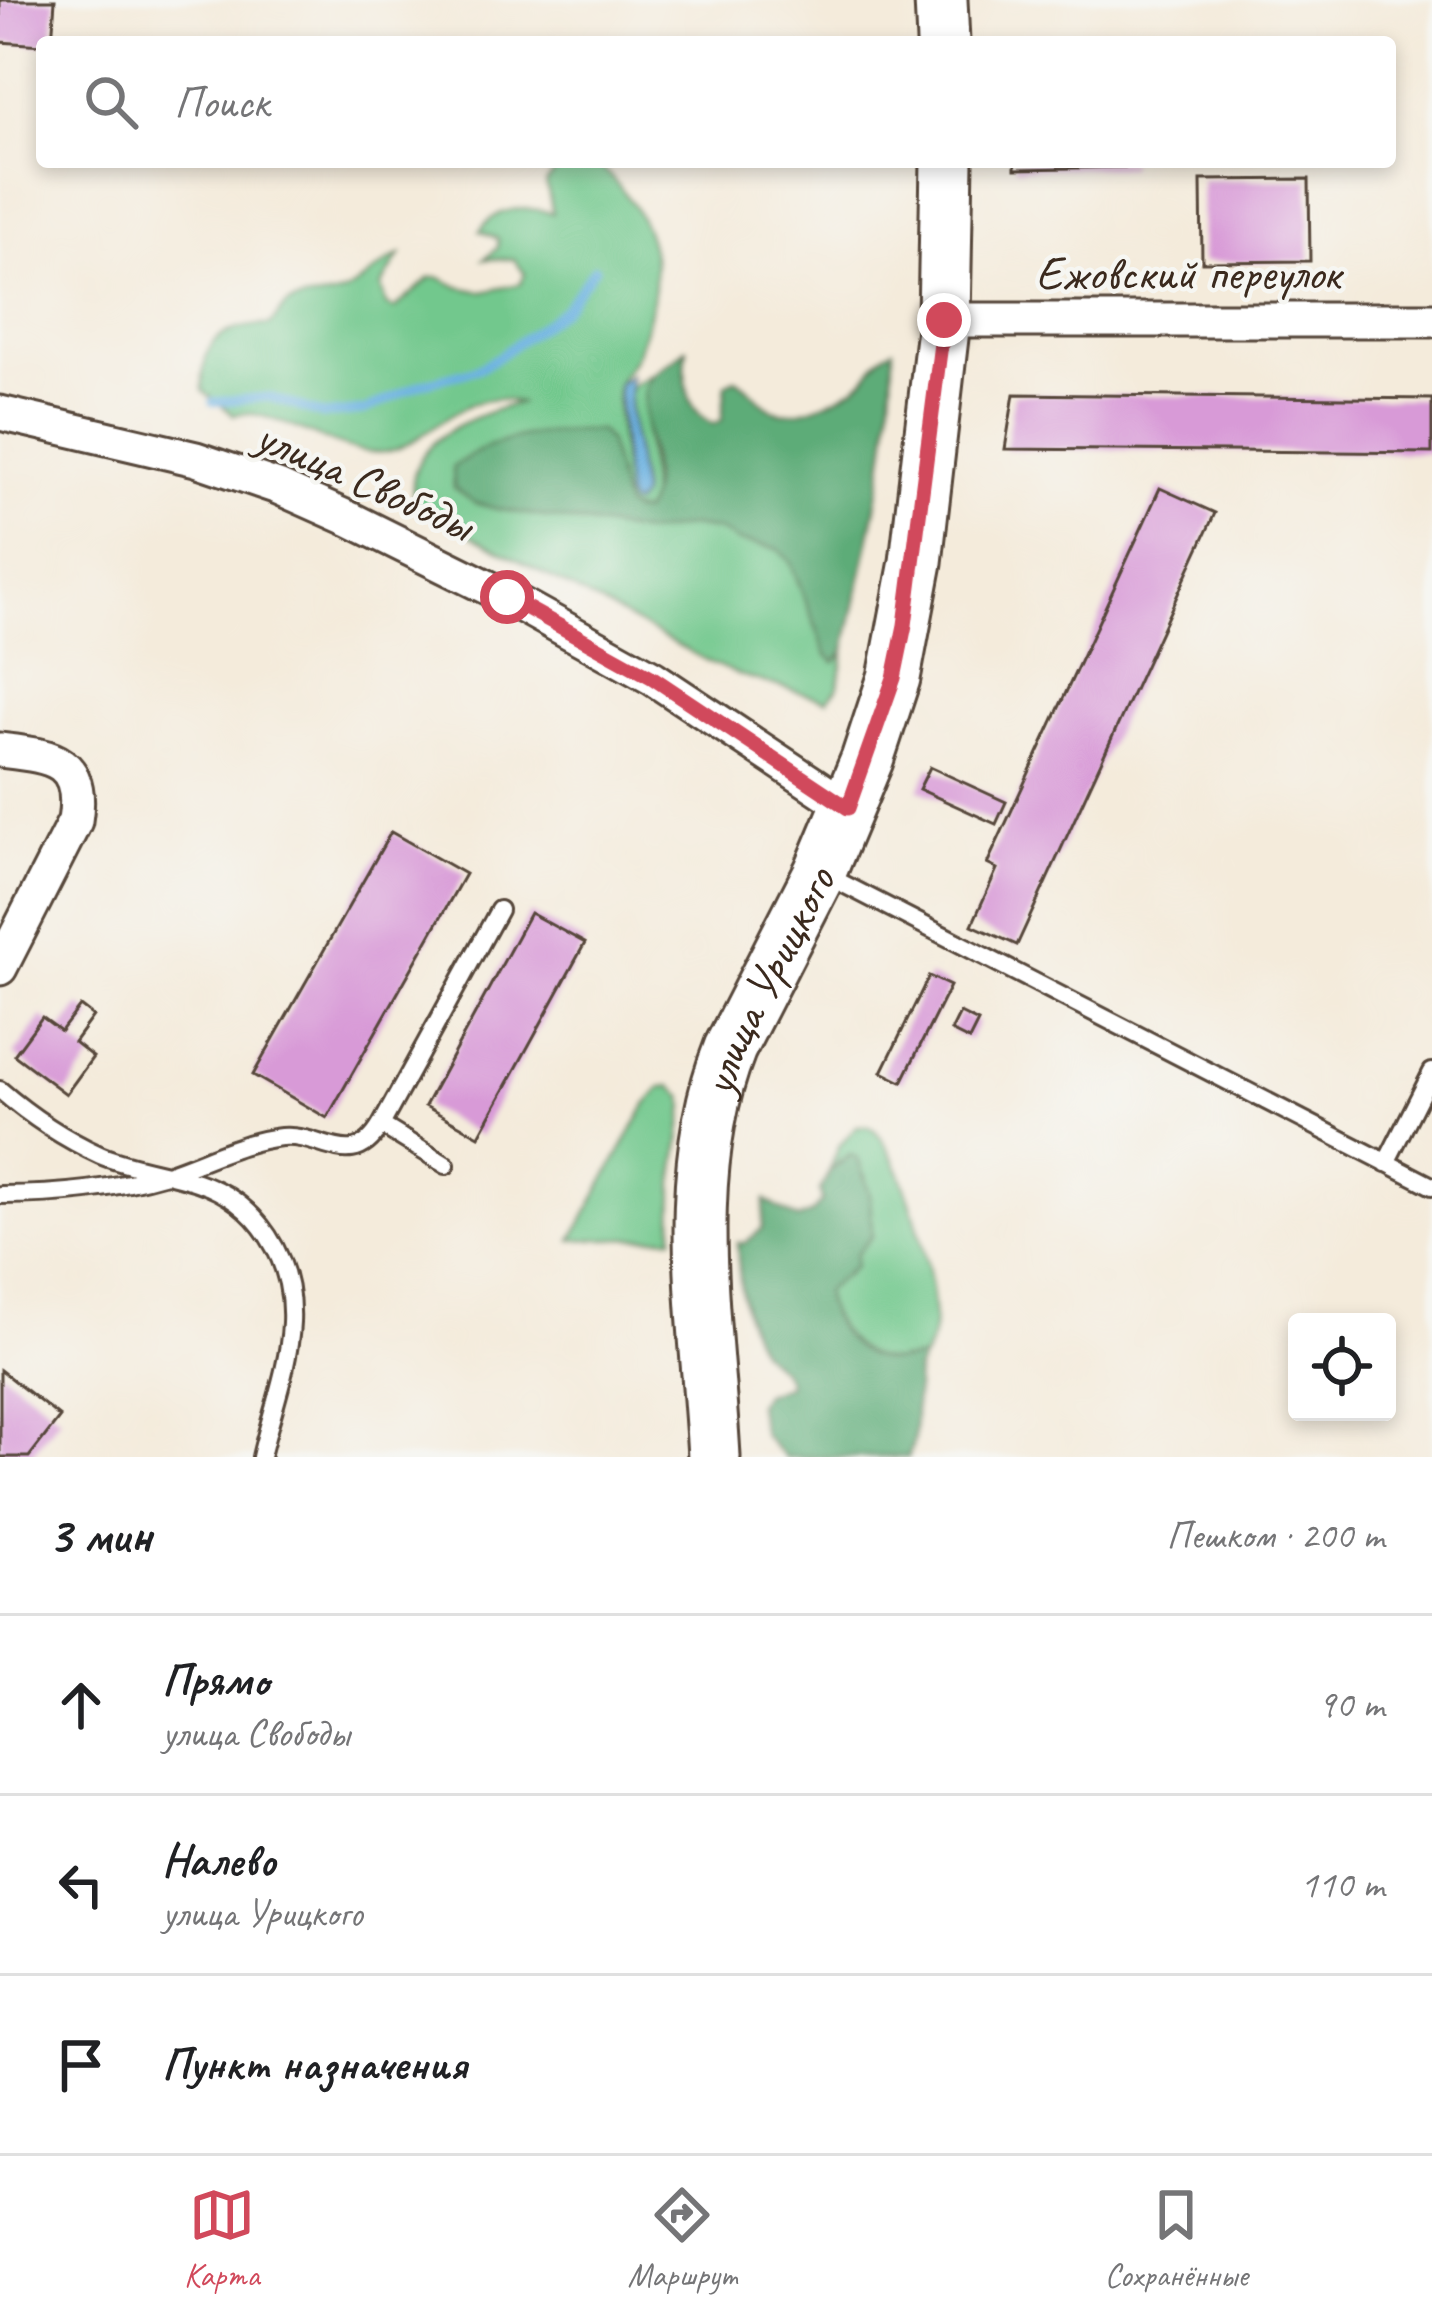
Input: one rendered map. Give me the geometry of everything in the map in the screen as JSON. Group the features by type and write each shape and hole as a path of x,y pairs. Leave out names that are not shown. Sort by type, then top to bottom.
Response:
{"main road":[{"path":"940,0 943,36"},
{"name":"улица Урицкого","path":"715,1457 702,1239 706,1132 718,1076 742,1018 820,872 894,678 944,320 947,168"}],"street":[{"name":"Ежовский переулок","path":"944,320 1432,320"},
{"name":"улица Свободы","path":"0,413 196,459 278,487 352,520 618,658 848,808"},
{"path":"0,750 46,755 62,764 71,773 78,800 75,820 0,968"}],"lane":[{"path":"820,872 1432,1186"},
{"path":"0,1195 93,1191 282,1137 300,1137 332,1148 362,1147 381,1125 499,910"},
{"path":"1386,1163 1432,1072"},
{"path":"0,1090 23,1110 98,1154 227,1195 262,1226 284,1268 291,1324 261,1457"},
{"path":"381,1125 446,1165"}],"green space":[{"path":"557,168 602,168 645,227 655,273 653,297 637,353 617,392 629,503 641,496 628,396 632,386 656,372 645,416 650,503 643,512 625,507 614,464 497,509 646,533 690,526 779,549 790,561 841,658 845,650 838,688 827,700 709,662 415,505 413,483 429,448 462,424 519,403 480,402 401,447 367,452 266,417 234,415 203,391 205,359 217,339 238,329 269,325 295,301 344,293 400,255 381,287 386,305 394,309 430,278 483,292 520,284 525,274 514,259 484,259 498,248 498,239 480,231 503,212 553,213 546,183"},
{"path":"687,347 685,369 691,401 713,424 722,420 726,384 735,379 774,410 802,410 851,389 893,349 889,425 877,500 845,650 835,662 827,655 790,561 779,549 690,526 646,533 497,509 475,503 454,488 453,467 488,447 541,434 599,430 608,441 625,507 643,512 652,485 646,387 653,375"},
{"path":"671,1086 683,1096 685,1106 674,1183 673,1237 572,1240 646,1105 662,1087"},
{"path":"857,1126 869,1126 882,1139 916,1221 933,1312 932,1338 923,1358 889,1361 872,1357 844,1335 827,1303 824,1292 832,1281 847,1274 872,1236 865,1176 840,1161 829,1172 839,1146"},
{"path":"850,1155 858,1159 870,1194 872,1236 856,1254 855,1266 824,1292 837,1325 862,1351 889,1361 923,1358 917,1368 914,1441 908,1457 784,1457 763,1435 756,1403 763,1394 788,1385 784,1373 759,1348 749,1324 737,1243 745,1243 762,1229 765,1200 798,1219 812,1213 822,1201 820,1191 829,1172"}],"water":[{"path":"630,376 629,410 641,496 634,505 626,497 618,384"}],"building":[{"path":"0,0 55,0 52,36 36,36 36,45 0,42"},
{"path":"1309,179 1310,261 1202,262 1201,180"},
{"path":"1014,394 1432,399 1432,453 1005,449"},
{"path":"1160,488 1215,513 1017,945 972,925 997,869 987,864"},
{"path":"930,767 1006,802 996,824 919,789"},
{"path":"391,832 465,874 327,1118 253,1075"},
{"path":"530,913 585,943 479,1136 425,1106"},
{"path":"929,976 950,986 902,1082 882,1072"},
{"path":"80,1006 93,1016 74,1042 93,1057 66,1094 14,1055 42,1017 61,1031"},
{"path":"960,1013 978,1022 969,1040 951,1031"},
{"path":"0,1370 60,1417 29,1457 0,1457"}],"waterway":[{"path":"213,402 269,397 323,415 364,411 421,384 477,369 495,359 563,310 595,268"}],"route":[{"path":"507,597 653,678 848,808 894,678 905,625 944,320"}]}
